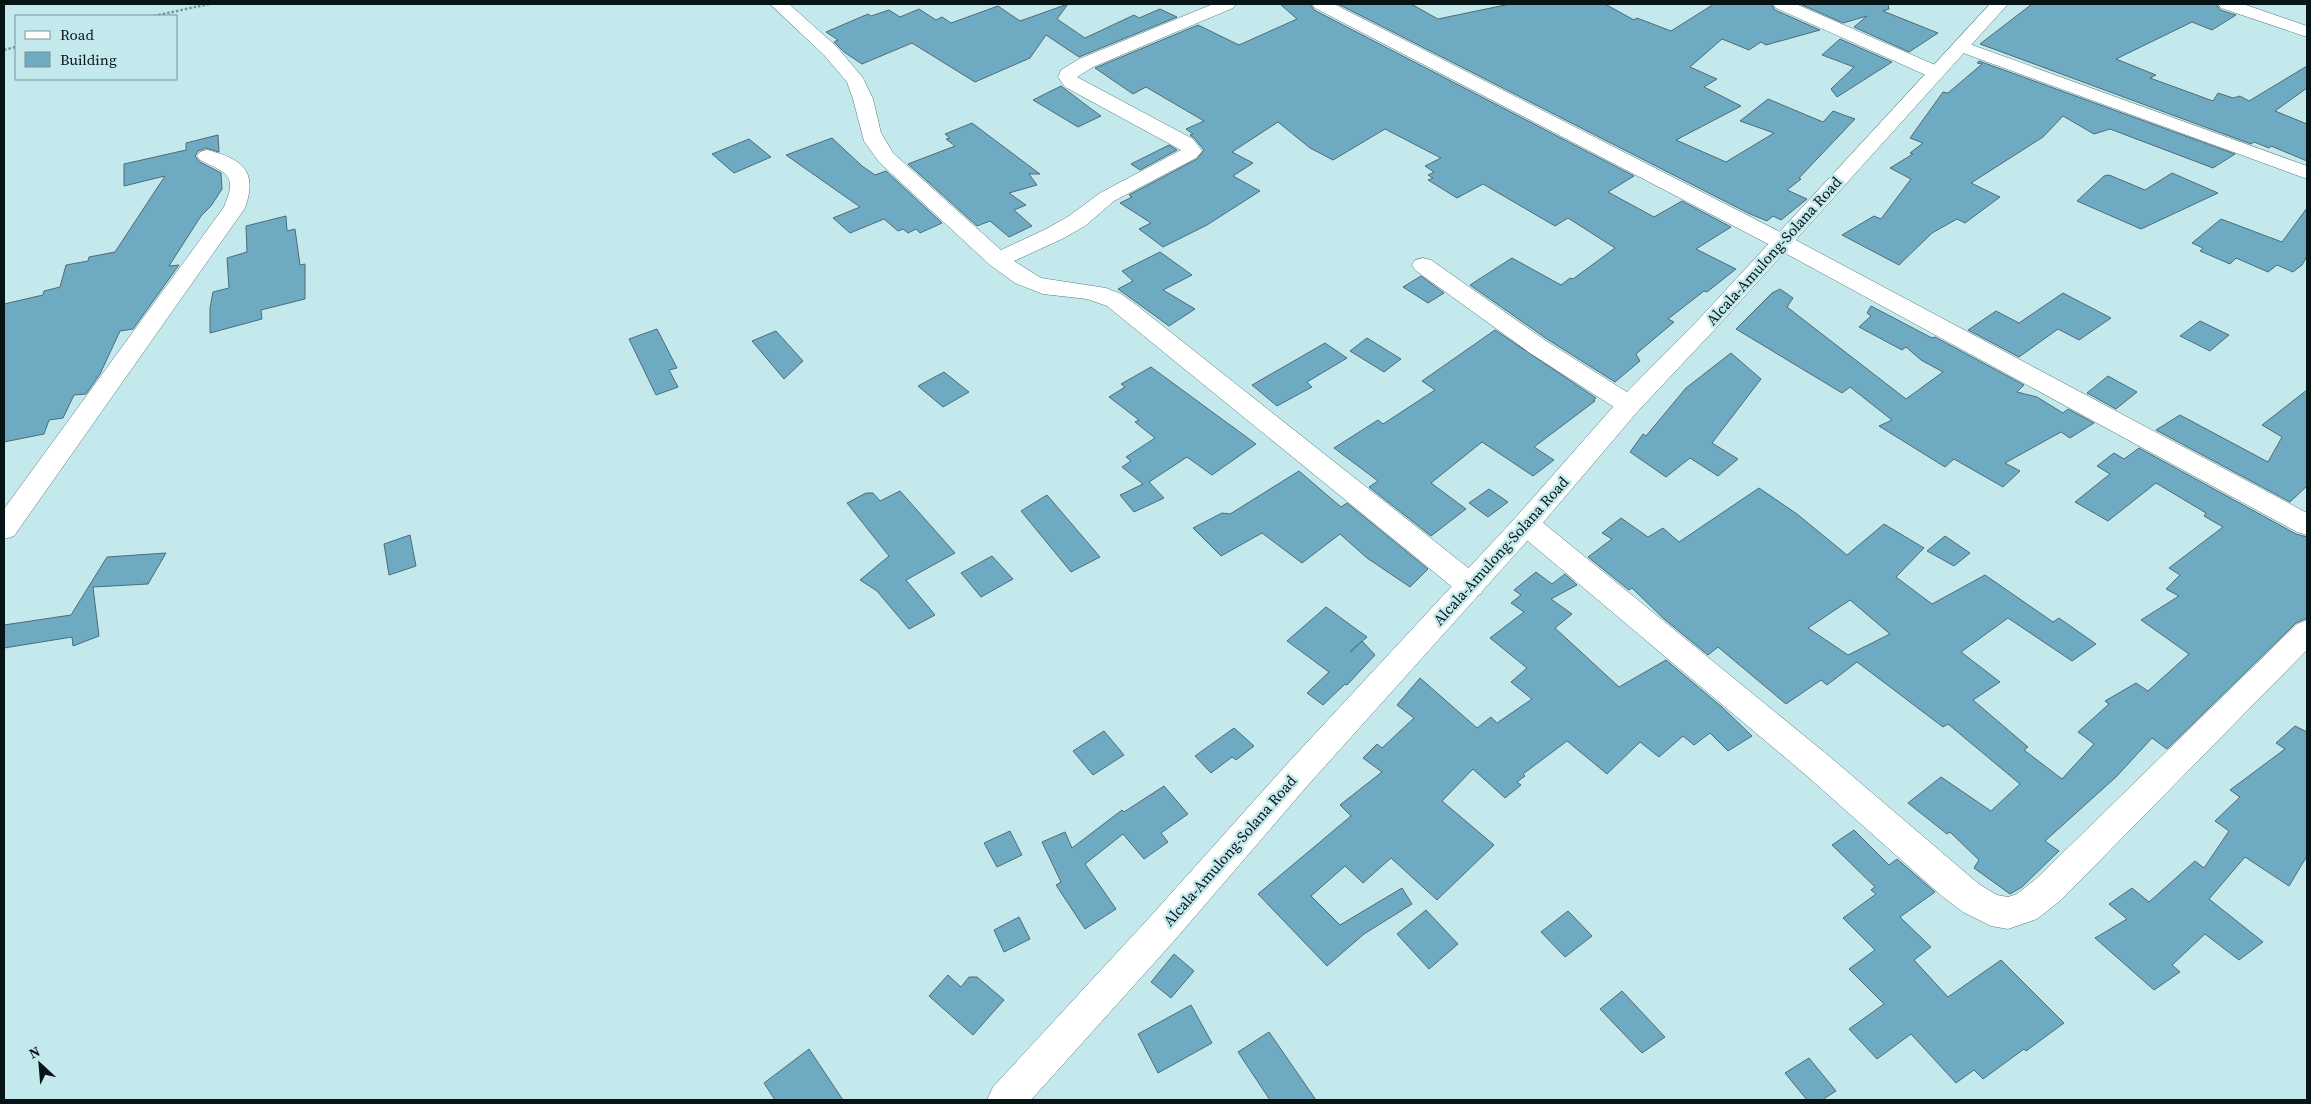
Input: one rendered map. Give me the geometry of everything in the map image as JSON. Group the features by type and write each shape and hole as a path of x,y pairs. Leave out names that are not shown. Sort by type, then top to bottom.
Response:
{"street":[{"path":"778,4 842,63 857,83 866,105 868,128 878,148 896,168 998,260 1025,279 1046,288 1090,292 1107,296 1127,308 1470,586"},
{"path":"998,260 1062,230 1130,184 1190,154 1192,151 1191,147 1186,143 1072,82 1067,77 1068,74 1086,63 1227,4"},
{"path":"1321,4 1782,242 2307,525"},
{"path":"1782,4 1935,72"},
{"name":"Alcala-Amulong-Solana Road","path":"1006,1100 1161,930 1298,774 1526,524 1629,405 1782,242 1999,4"},
{"path":"2227,4 2307,32"},
{"path":"1961,46 2307,173"},
{"path":"4,529 234,208 242,190 240,177 230,166 208,156"},
{"path":"1423,265 1538,346 1629,405"},
{"path":"1526,524 1818,766 1955,886 1974,900 1993,910 2015,913 2049,889 2307,632"}],"path":[{"path":"158,15 208,4"}],"building":[{"path":"1068,4 1057,19 1085,38 1134,15 1139,18 1160,9 1177,17 1079,57 1046,35 1030,58 975,82 912,43 862,64 844,52 834,42 838,40 826,32 868,14 871,16 889,10 900,17 919,9 936,20 942,17 951,23 998,6 1020,21"},
{"path":"1280,4 1310,4 1314,10 1634,176 1608,192 1654,217 1682,201 1731,227 1696,249 1736,269 1668,319 1674,322 1636,354 1640,361 1615,382 1547,339 1470,285 1512,258 1561,285 1570,278 1573,279 1615,248 1568,218 1555,226 1483,184 1457,198 1428,180 1433,178 1428,175 1434,172 1425,166 1441,158 1385,129 1333,160 1310,148 1278,122 1232,152 1253,163 1233,176 1260,191 1207,225 1163,247 1139,229 1151,223 1120,203 1132,197 1129,195 1197,159 1204,150 1190,135 1193,134 1186,129 1204,121 1146,87 1133,94 1095,68 1198,25 1239,45 1297,19"},
{"path":"1338,4 1411,4 1438,19 1510,4 1605,4 1634,20 1637,18 1671,31 1714,4 1771,4 1775,10 1820,30 1766,45 1761,42 1749,50 1722,39 1690,67 1717,79 1704,87 1741,106 1676,140 1726,162 1774,133 1740,121 1768,99 1823,122 1833,111 1855,119 1799,178 1801,179 1787,190 1807,199 1781,220 1773,216 1767,221"},
{"path":"1800,4 1888,4 1889,9 1883,11 1938,33 1909,52 1854,27 1867,16 1843,23"},
{"path":"2032,4 2216,4 2220,10 2236,15 2212,30 2192,22 2116,59 2156,75 2150,78 2213,101 2218,93 2233,98 2240,96 2249,101 2307,66 2307,88 2275,111 2307,124 2307,161 2271,146 2269,148 2254,142 2251,144 1980,44"},
{"path":"1840,39 1892,62 1837,97 1831,89 1854,67 1822,55"},
{"path":"1979,61 2235,154 2213,168 2110,129 2094,134 2063,116 2043,137 1971,183 2000,197 1965,223 1957,219 1932,233 1899,265 1842,235 1874,216 1881,219 1911,179 1890,168 1913,154 1910,153 1923,143 1910,138 1943,92 1948,93 1982,64 1977,63"},
{"path":"1061,86 1101,116 1078,127 1033,100"},
{"path":"972,123 1040,174 1029,174 1037,185 1009,193 1026,205 1014,210 1032,226 1009,237 990,221 977,226 908,164 955,146 946,139 950,138 945,134"},
{"path":"218,135 219,152 206,148 198,151 195,156 200,162 221,173 222,189 211,206 201,216 169,266 179,265 133,329 120,331 100,374 86,394 74,395 63,418 49,420 44,434 4,442 4,304 43,295 44,291 60,287 66,265 88,261 89,257 115,252 165,176 124,186 124,164 186,150 186,143"},
{"path":"832,138 862,166 875,175 886,171 942,223 920,233 916,229 908,233 903,229 898,231 884,219 850,233 833,218 860,207 786,155"},
{"path":"749,139 771,157 734,173 712,154"},
{"path":"1169,145 1177,150 1140,170 1131,164"},
{"path":"2172,173 2218,193 2141,229 2077,201 2104,176 2109,175 2145,190"},
{"path":"2307,208 2307,256 2302,265 2293,272 2277,265 2268,272 2236,258 2230,264 2200,251 2203,248 2192,243 2221,219 2282,242"},
{"path":"286,216 287,231 295,229 300,265 305,264 305,299 261,310 262,319 210,333 210,308 213,292 229,288 227,258 247,252 246,226"},
{"path":"1160,252 1192,275 1163,290 1195,309 1169,326 1118,289 1133,281 1122,271"},
{"path":"1421,276 1444,293 1428,303 1403,287"},
{"path":"1780,289 1793,298 1787,307 1906,399 1943,372 1921,360 1906,347 1902,350 1859,327 1871,316 1867,313 1871,306 1932,338 1935,337 2024,385 2017,392 2037,397 2063,413 2068,409 2094,423 2070,438 2061,432 2005,463 2020,471 2003,487 1954,459 1945,467 1879,426 1892,420 1850,387 1842,393 1736,329 1772,293"},
{"path":"2063,293 2111,318 2079,340 2058,329 2019,357 1968,330 1996,311 2019,323"},
{"path":"2200,321 2229,335 2210,351 2180,336"},
{"path":"657,329 677,368 669,370 678,387 656,395 629,339"},
{"path":"1495,330 1596,398 1593,400 1595,401 1534,447 1554,460 1533,476 1482,442 1431,483 1466,509 1431,536 1369,487 1378,481 1334,448 1378,420 1383,424 1435,390 1422,381"},
{"path":"776,331 803,361 784,379 752,341"},
{"path":"1367,338 1401,359 1384,372 1350,351"},
{"path":"1325,343 1347,358 1307,382 1312,387 1277,406 1252,385"},
{"path":"1731,353 1761,379 1712,443 1738,459 1718,476 1690,458 1666,477 1630,452 1643,434 1646,436 1686,388"},
{"path":"1151,367 1256,444 1212,475 1187,457 1149,482 1164,498 1134,512 1120,495 1143,484 1122,467 1131,461 1126,457 1155,438 1135,422 1139,420 1109,397 1125,387 1121,384"},
{"path":"944,372 969,392 943,407 918,386"},
{"path":"2108,376 2137,392 2116,409 2087,393"},
{"path":"2307,390 2307,486 2290,502 2156,430 2180,415 2268,462 2282,437 2262,425"},
{"path":"2139,448 2296,534 2307,537 2307,618 2296,623 2167,749 2152,738 2116,777 2045,841 2059,851 2022,887 2010,894 1974,868 1979,860 1950,832 1947,834 1908,803 1941,777 1991,811 2020,784 1948,724 1943,727 1857,662 1827,685 1821,680 1786,704 1718,647 1708,655 1663,618 1632,588 1629,590 1588,557 1612,539 1602,533 1621,518 1648,537 1663,528 1679,542 1759,488 1797,514 1847,555 1884,524 1924,548 1896,577 1932,604 1985,575 2053,622 2059,618 2096,644 2072,661 2008,618 1961,652 2000,682 1973,700 2028,747 2024,750 2062,779 2094,744 2078,732 2109,704 2105,701 2136,683 2148,691 2189,654 2141,620 2179,596 2166,589 2180,575 2169,568 2223,527 2204,516 2206,513 2156,483 2108,521 2075,502 2110,474 2097,466 2114,453 2124,459","holes":["1850,600 1890,634 1848,655 1808,628"]},
{"path":"1299,471 1341,507 1347,503 1428,569 1410,587 1367,558 1340,534 1302,563 1262,533 1221,556 1193,528 1222,513 1230,514"},
{"path":"1489,489 1508,502 1488,517 1469,503"},
{"path":"900,491 955,553 906,580 935,615 909,629 877,591 860,580 889,556 847,503 866,493 873,493 880,501"},
{"path":"1047,495 1100,557 1071,572 1021,511"},
{"path":"410,535 416,566 389,575 384,544"},
{"path":"1945,536 1970,553 1954,566 1927,551"},
{"path":"166,553 148,584 93,587 99,636 73,646 72,637 4,648 4,625 71,615 107,557"},
{"path":"992,556 1013,579 981,597 961,573"},
{"path":"1536,572 1552,584 1565,574 1577,585 1551,599 1572,614 1555,628 1619,687 1666,660 1723,708 1752,736 1728,751 1710,733 1694,745 1683,736 1659,757 1640,742 1607,774 1567,741 1523,774 1525,776 1517,782 1521,785 1505,798 1473,769 1442,801 1494,845 1437,900 1391,858 1363,883 1345,866 1311,896 1340,925 1402,888 1412,904 1364,934 1327,966 1258,894 1351,816 1340,805 1382,772 1363,758 1377,744 1382,748 1414,718 1397,705 1420,678 1477,728 1491,717 1497,723 1532,699 1511,682 1527,668 1490,638 1524,612 1511,603 1521,595 1514,590"},
{"path":"1326,607 1367,637 1362,641 1375,655 1347,685 1345,684 1323,705 1307,693 1329,672 1287,641"},
{"path":"2295,726 2307,732 2307,856 2289,886 2245,857 2209,899 2263,942 2239,960 2205,934 2172,965 2180,972 2154,990 2095,938 2127,919 2109,904 2132,888 2149,902 2195,861 2204,868 2229,831 2215,821 2240,797 2230,790 2285,749 2276,743"},
{"path":"1234,728 1254,746 1236,760 1232,757 1211,773 1195,756"},
{"path":"1104,731 1124,755 1093,775 1073,751"},
{"path":"1164,786 1188,814 1161,833 1168,842 1144,859 1123,834 1085,864 1116,909 1085,929 1056,885 1061,882 1042,842 1065,832 1072,848 1122,810 1124,812"},
{"path":"1854,830 1889,865 1897,859 1935,892 1900,917 1931,947 1914,960 1948,997 2001,960 2064,1023 1983,1079 1974,1070 1956,1083 1911,1034 1877,1059 1849,1029 1884,1004 1849,969 1875,950 1843,918 1876,894 1871,890 1875,887 1832,845"},
{"path":"1010,831 1022,855 997,867 984,843"},
{"path":"1426,910 1458,944 1429,969 1397,934"},
{"path":"1568,911 1592,936 1565,957 1541,932"},
{"path":"1019,917 1030,939 1004,952 994,930"},
{"path":"1174,954 1194,971 1171,998 1151,982"},
{"path":"948,975 961,987 969,977 977,977 1004,1000 973,1035 929,996"},
{"path":"1622,991 1665,1037 1642,1053 1600,1009"},
{"path":"1191,1005 1212,1043 1158,1073 1138,1034"},
{"path":"1269,1032 1316,1100 1270,1100 1238,1052"},
{"path":"809,1049 843,1100 775,1100 764,1083"},
{"path":"1809,1058 1836,1091 1822,1100 1807,1100 1785,1073"}]}
